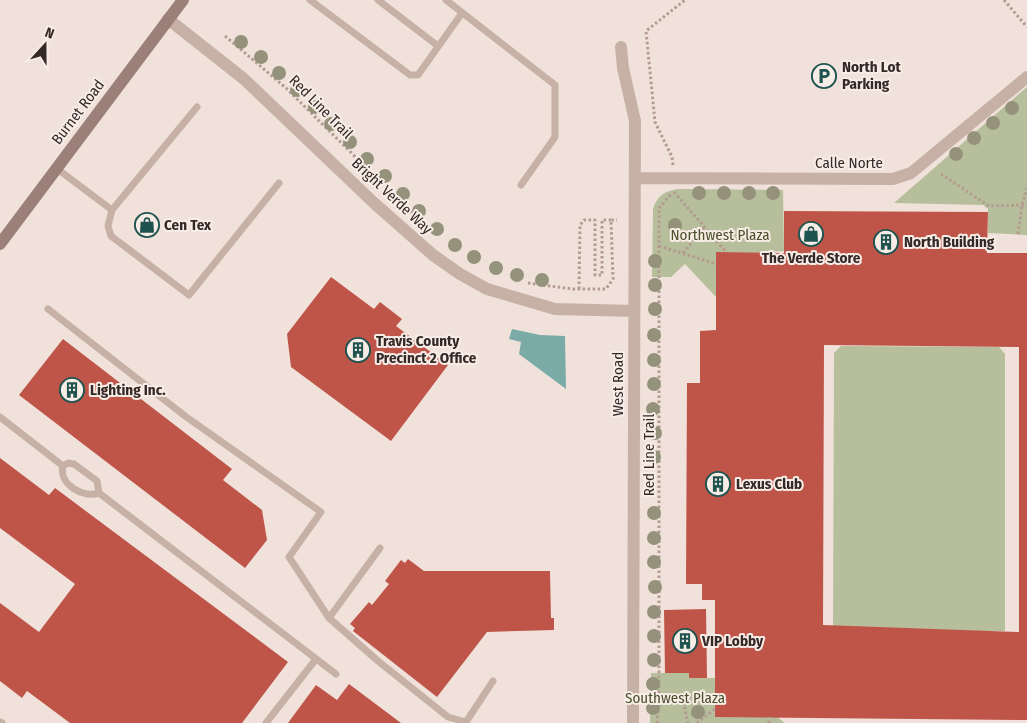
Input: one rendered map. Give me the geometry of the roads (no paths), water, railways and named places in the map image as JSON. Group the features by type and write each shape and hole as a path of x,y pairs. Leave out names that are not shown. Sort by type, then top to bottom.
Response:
{"main road":[{"name":"Burnet Road","path":"0,244 183,0"}],"street":[{"name":"Bright Verde Way","path":"168,19 244,79 374,203 433,255 460,274 487,289 555,309 634,311"},
{"name":"West Road","path":"621,47 623,68 635,121 633,723"},
{"name":"Calle Norte","path":"634,178 894,179 902,177 918,168 1027,77"}],"lane":[{"path":"310,0 410,75 418,75 462,13"},
{"path":"378,0 438,46"},
{"path":"446,0 555,85 555,137 521,185"},
{"path":"197,107 112,210 108,226 111,236 189,295 279,183"},
{"path":"56,168 112,210"},
{"path":"48,308 185,416 322,512 289,557 329,618 378,661 448,717 466,722 493,681"},
{"path":"0,417 63,466 74,464 86,472 97,481 99,493 336,674"},
{"path":"63,466 61,472 64,479 73,487 84,494 92,496 99,493"},
{"path":"329,618 380,548"},
{"path":"266,723 316,659"}],"water":[{"path":"512,329 540,335 565,336 566,389 519,354 521,342 509,339"}],"place":[{"name":"North Lot Parking","path":"824,76"},
{"name":"Cen Tex","path":"147,225"},
{"name":"The Verde Store","path":"811,234"},
{"name":"North Building","path":"886,242"},
{"name":"Travis County Precinct 2 Office","path":"358,350"},
{"name":"Lighting Inc.","path":"72,390"},
{"name":"Lexus Club","path":"718,484"},
{"name":"VIP Lobby","path":"685,641"}],"park label":[{"name":"Northwest Plaza","path":"720,235"},
{"name":"Southwest Plaza","path":"675,698"}]}
